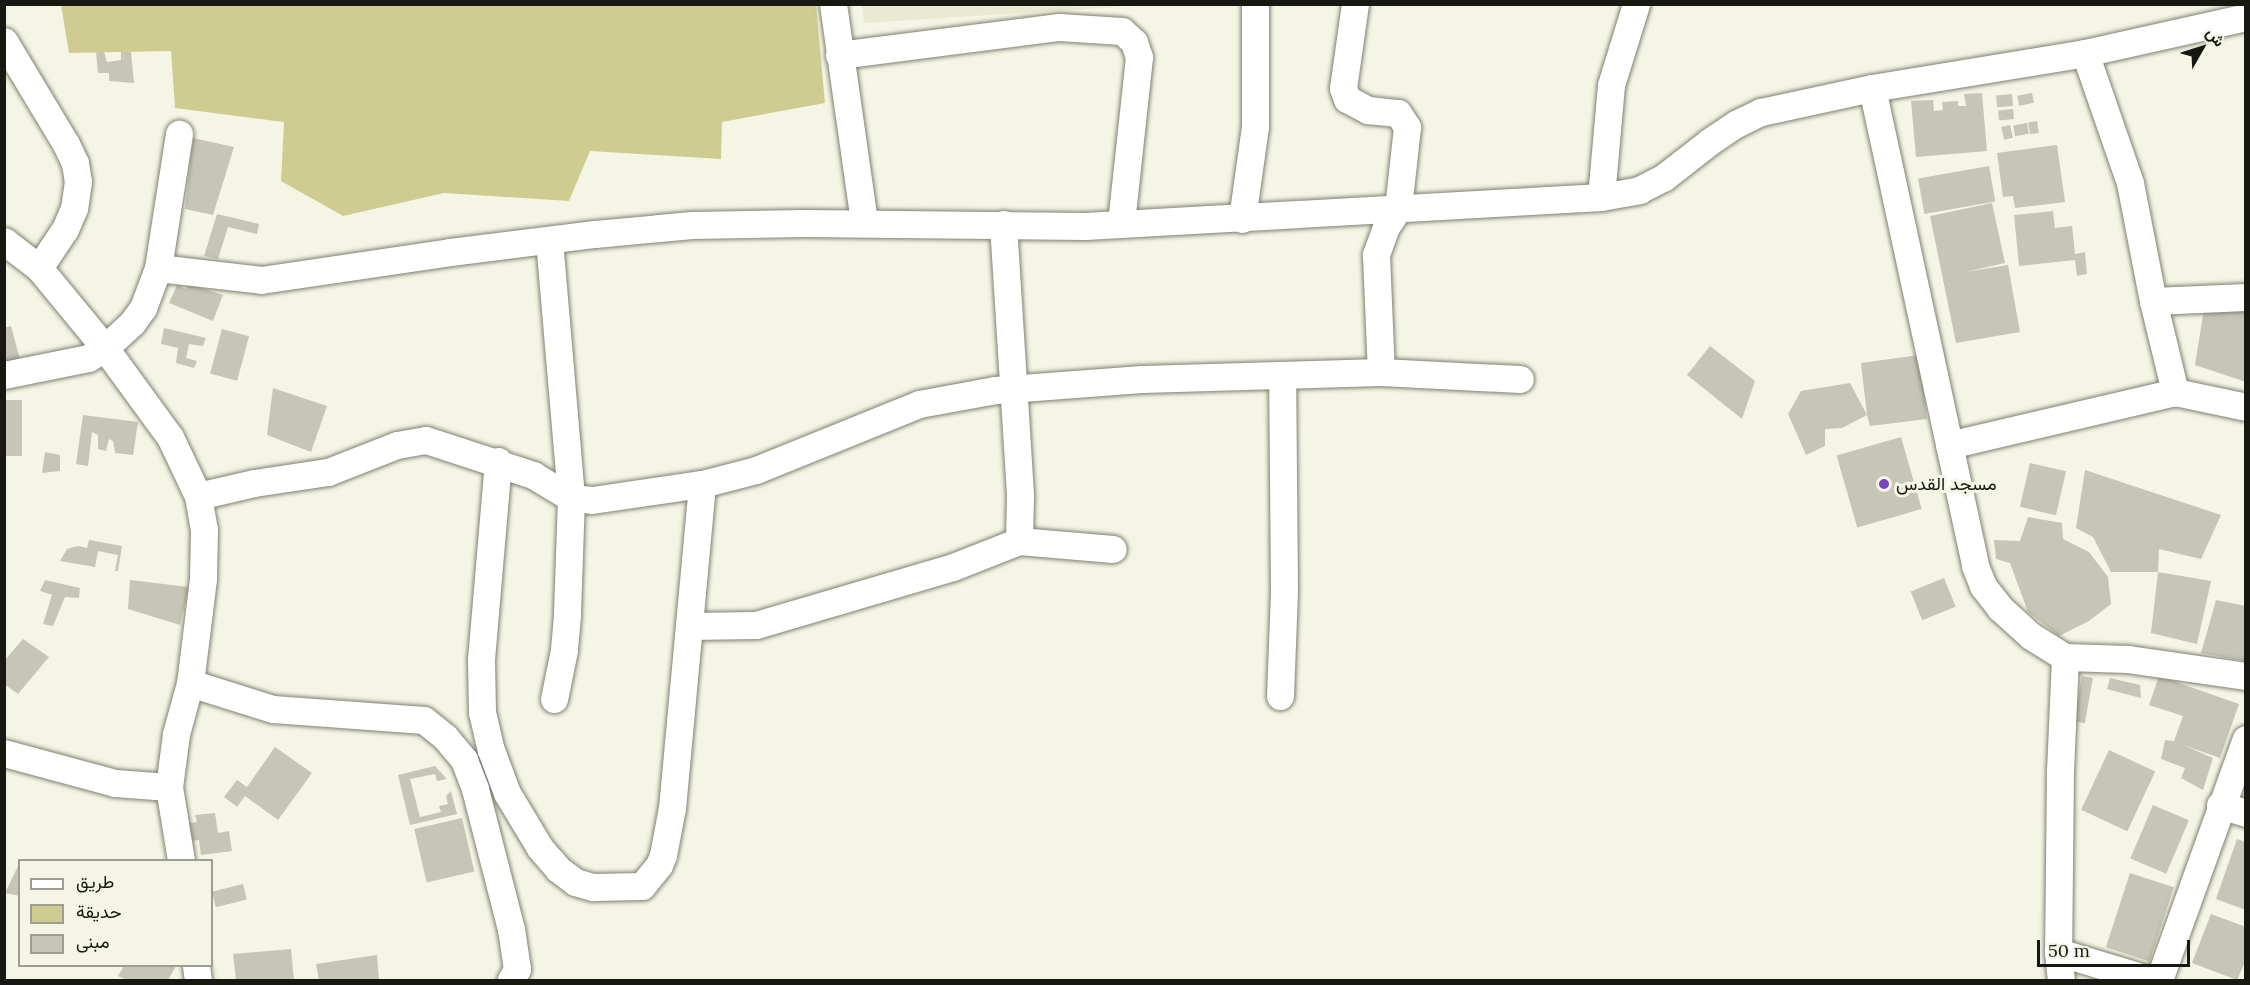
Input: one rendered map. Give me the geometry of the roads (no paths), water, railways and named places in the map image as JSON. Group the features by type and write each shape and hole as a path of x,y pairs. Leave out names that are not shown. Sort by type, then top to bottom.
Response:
{"street":[{"path":"833,4 864,223"},
{"path":"1242,219 1255,127 1255,4"},
{"path":"1355,4 1343,88 1347,99 1354,105 1368,110 1390,110 1398,113 1405,120 1407,127 1398,208 1386,227 1376,255 1381,372"},
{"path":"1601,197 1611,85 1626,8"},
{"path":"158,268 261,280 549,240 692,225 864,223 1085,226 1242,219 1601,197 1639,190 1663,178 1709,142 1736,124 1761,112 1872,88 2085,53 2246,17"},
{"path":"839,55 1059,27 1122,31 1134,42 1139,57 1121,223"},
{"path":"4,41 66,144 75,163 78,182 74,208 65,229 39,268"},
{"path":"2085,53 2130,183 2152,301 2175,392"},
{"path":"1872,88 1975,566 1983,586 2000,608 2023,629 2065,657 2128,659 2246,676"},
{"path":"4,375 88,358 105,348 132,323 143,308 158,268 179,134"},
{"path":"1003,224 1020,496 1019,541"},
{"path":"549,240 571,498 566,627 554,699"},
{"path":"4,241 39,268 105,348 170,437 198,496 204,530 203,579 190,683 176,734 169,787 181,859"},
{"path":"2152,301 2246,297"},
{"path":"198,496 254,483 328,472 397,445 426,440 498,461 533,475 571,498 592,500 702,484 784,460 919,404 995,390 1013,391 1142,379 1381,372 1520,379"},
{"path":"1280,696 1284,568 1282,375"},
{"path":"1949,445 2175,392 2246,407"},
{"path":"498,461 481,660 482,712 491,750 507,793 540,848 558,869 574,882 593,886 638,888 646,883 659,865 672,808 702,484"},
{"path":"688,626 756,625 953,567 1019,541 1113,549"},
{"path":"2061,981 2058,952 2060,770 2065,657"},
{"path":"190,683 273,709 424,720 445,737 464,760 475,789 511,928 517,969 511,981"},
{"path":"2159,981 2233,809 2246,739"},
{"path":"4,753 115,783 169,787"},
{"path":"2058,952 2151,981"}],"place":[{"name":"مسجد القدس","path":"1884,484"}]}
